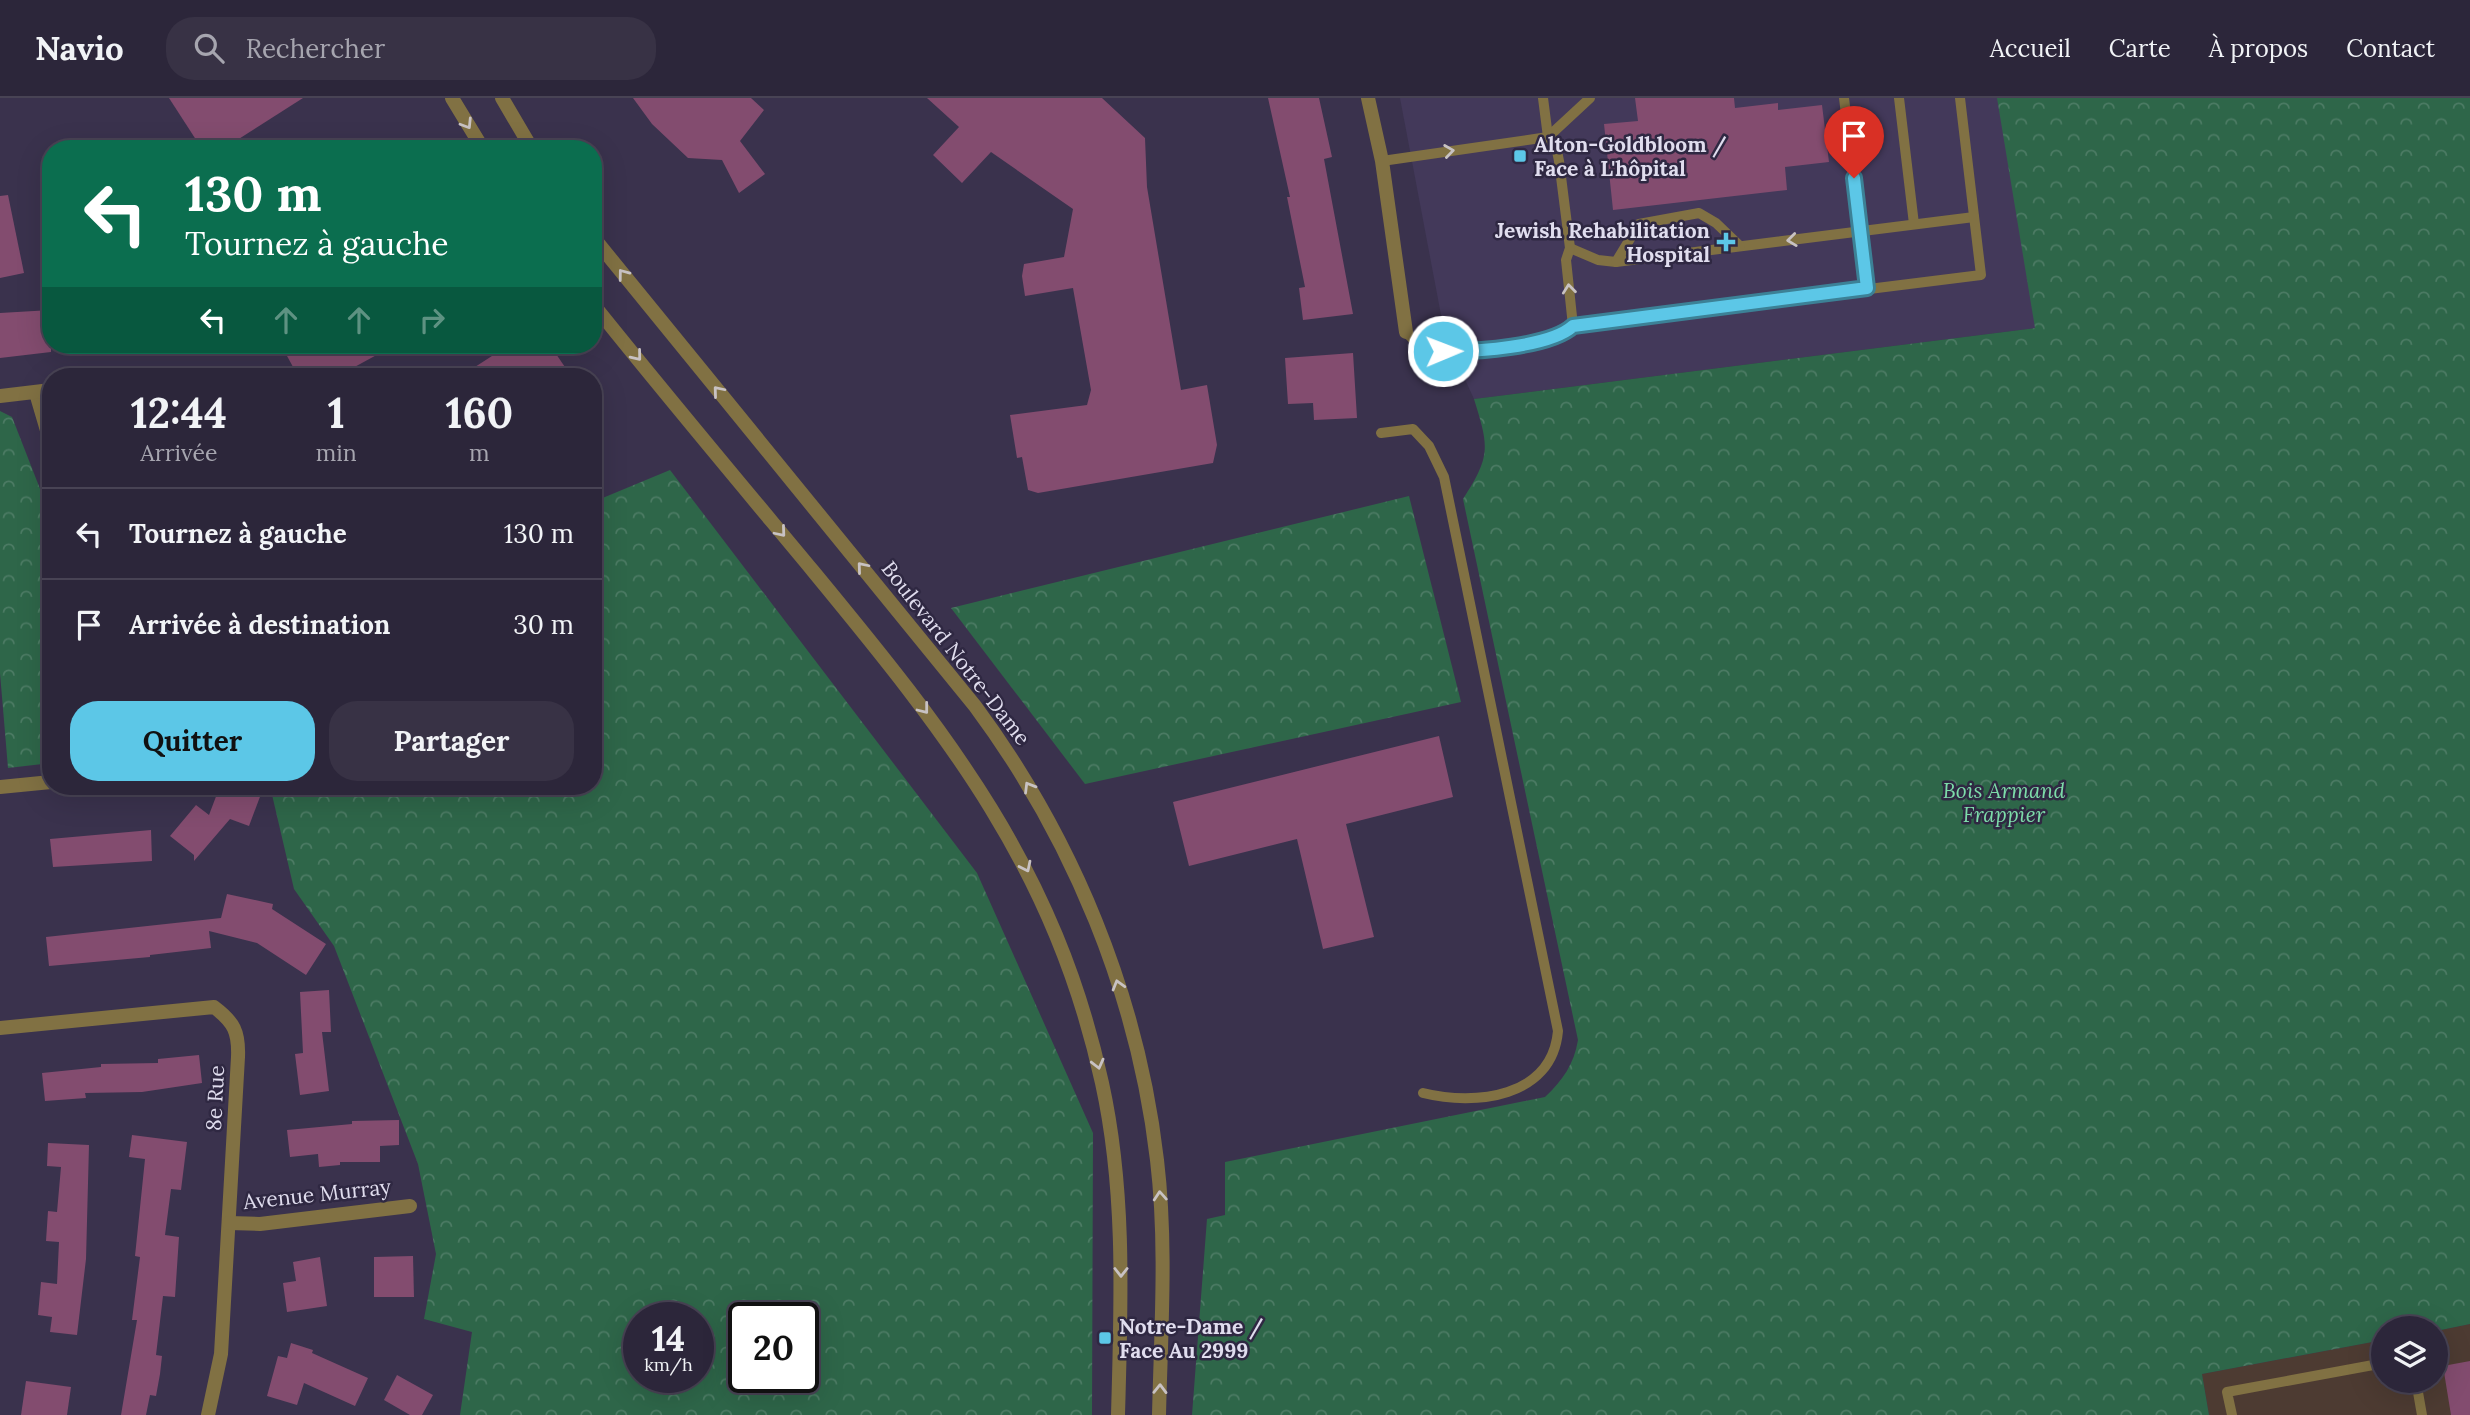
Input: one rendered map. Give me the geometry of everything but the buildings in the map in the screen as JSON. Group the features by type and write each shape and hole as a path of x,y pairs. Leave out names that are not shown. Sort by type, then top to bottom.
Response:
{"street":[{"path":"452,98 478,140"},
{"path":"502,98 527,140"},
{"path":"1368,98 1382,161 1406,332"},
{"name":"Boulevard Notre-Dame","path":"602,248 975,706 1024,779 1069,861 1119,985 1138,1059 1154,1142 1161,1231 1159,1415"},
{"path":"602,315 929,714 981,789 1029,874 1080,998 1105,1097 1120,1224 1118,1415"},
{"path":"0,396 42,392"},
{"path":"36,393 42,413"},
{"path":"0,787 42,783"},
{"name":"8e Rue","path":"0,1028 214,1007 231,1019 239,1036 229,1223 221,1354 208,1415"},
{"name":"Avenue Murray","path":"229,1223 260,1224 410,1206"}],"lane":[{"path":"1543,98 1548,136 1557,151 1570,248 1566,260 1573,326"},
{"path":"1382,161 1548,136 1590,98"},
{"path":"1844,98 1867,288"},
{"path":"1899,98 1914,225"},
{"path":"1406,332 1419,344 1429,348 1469,352 1550,338 1573,326 1981,275 1960,98"},
{"path":"1616,261 1639,224 1691,214 1706,216 1740,246"},
{"path":"1570,248 1598,260 1616,261 1974,217"},
{"path":"1381,433 1413,429 1429,446 1444,477 1558,1031 1555,1051 1544,1071 1520,1087 1466,1101 1423,1093"},
{"path":"2232,1415 2227,1392 2371,1365"},
{"path":"2418,1393 2422,1415"}],"shaded area":[{"name":"Jewish Rehabilitation Hospital","path":"1400,98 2005,98 2036,328 1474,399 1445,336"},
{"path":"2470,1324 2470,1415 2209,1415 2202,1374 2371,1342 2371,1393 2448,1393 2448,1329"}],"green space":[{"name":"Bois Armand Frappier","path":"1997,98 2470,98 2470,1324 2448,1329 2448,1316 2371,1316 2371,1342 2202,1374 2209,1415 1192,1415 1207,1219 1225,1215 1225,1162 1545,1097 1567,1071 1574,1057 1578,1040 1463,499 1479,472 1485,451 1483,429 1474,399 2035,328"},
{"path":"0,411 12,417 42,494 42,764 8,768 0,673"},
{"path":"670,470 977,873 1093,1133 1092,1415 460,1415 472,1332 424,1319 436,1254 418,1164 334,946 294,889 272,795 602,795 602,498"},
{"path":"1409,496 1461,702 1085,784 951,608"}],"place":[{"name":"Alton-Goldbloom / Face à L'hôpital","path":"1520,156"},
{"name":"Jewish Rehabilitation Hospital","path":"1726,242"},
{"name":"Notre-Dame / Face Au 2999","path":"1105,1338"}],"route":[{"path":"1443,351 1469,352 1550,338 1573,326 1867,288 1854,178"}]}
